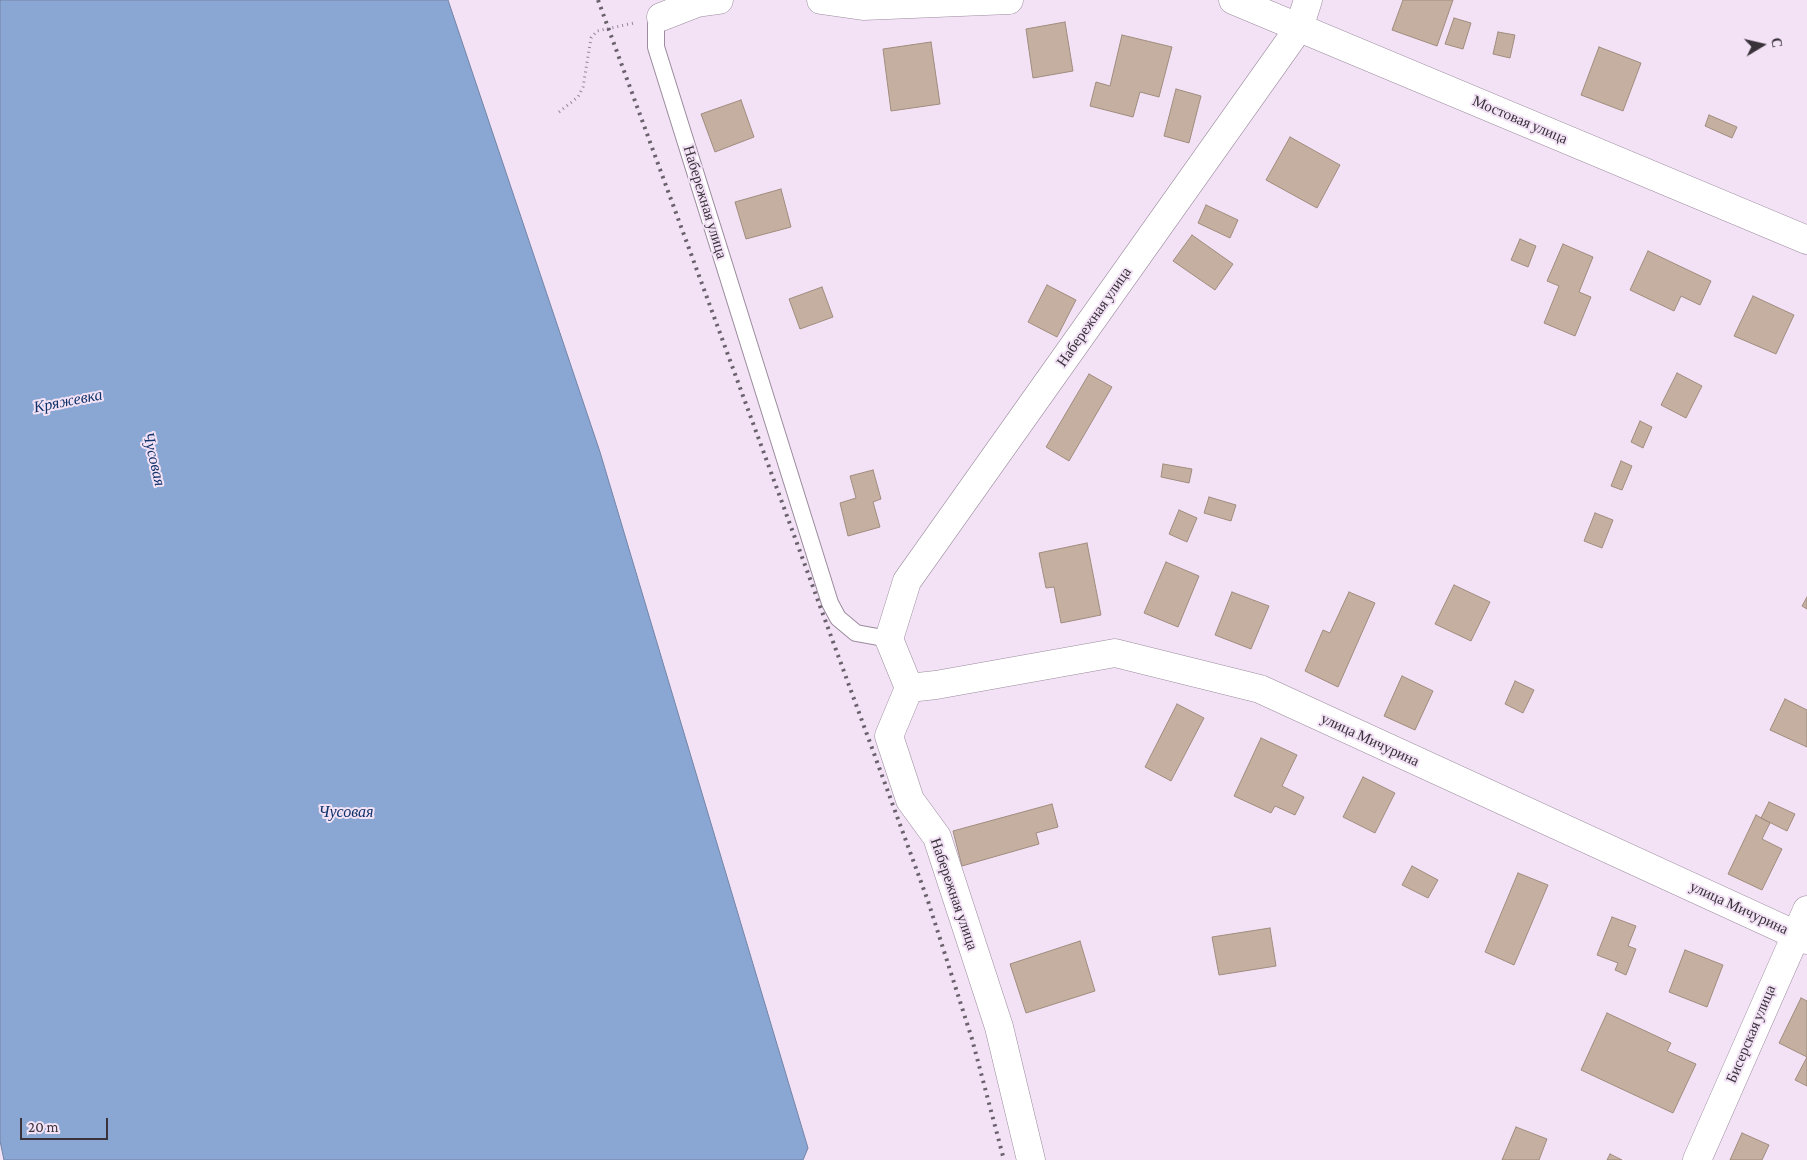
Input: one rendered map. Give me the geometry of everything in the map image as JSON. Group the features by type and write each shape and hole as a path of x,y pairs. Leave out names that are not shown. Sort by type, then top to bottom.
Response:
{"street":[{"path":"661,17 697,3 720,0"},
{"path":"821,0 863,6 1009,0"},
{"name":"Мостовая улица","path":"1233,0 1807,240"},
{"name":"Набережная улица","path":"890,639 907,581 1299,28 1308,0"},
{"path":"890,639 909,688"},
{"name":"улица Мичурина","path":"909,688 936,685 1115,653 1260,689 1801,937"},
{"name":"Набережная улица","path":"909,688 889,736 910,800 937,837 999,1027 1031,1160"},
{"name":"Бисерская улица","path":"1697,1160 1801,937 1807,910"}],"lane":[{"name":"Набережная улица","path":"661,17 656,25 656,47 830,603 838,618 856,632 890,639"}],"path":[{"path":"559,112 578,97 583,87 587,75 588,48 591,38 598,31 617,25 661,17"}],"water":[{"name":"Чусовая","path":"0,0 448,0 600,452 808,1148 803,1160 4,1160 0,1141"}],"building":[{"path":"1403,0 1453,0 1437,46 1392,30"},
{"path":"1454,18 1471,23 1463,49 1445,44"},
{"path":"1065,22 1073,71 1033,78 1026,29"},
{"path":"1498,32 1515,35 1510,58 1493,54"},
{"path":"1122,35 1172,47 1159,97 1140,92 1133,117 1090,106 1096,82 1110,86"},
{"path":"931,42 940,104 891,111 883,49"},
{"path":"1599,47 1641,63 1623,111 1581,95"},
{"path":"1176,89 1201,96 1189,143 1164,136"},
{"path":"741,100 754,137 715,152 701,114"},
{"path":"1709,115 1737,127 1732,138 1705,126"},
{"path":"1290,137 1340,165 1317,208 1266,180"},
{"path":"781,189 791,227 746,239 735,202"},
{"path":"1206,205 1238,220 1230,238 1198,223"},
{"path":"1192,235 1233,264 1215,290 1173,261"},
{"path":"1520,239 1536,246 1528,267 1511,260"},
{"path":"1563,244 1593,257 1579,292 1591,297 1575,336 1544,323 1559,286 1547,281"},
{"path":"1648,251 1711,281 1700,305 1681,296 1674,311 1630,290"},
{"path":"1047,285 1076,300 1057,337 1028,322"},
{"path":"822,287 833,317 800,329 789,299"},
{"path":"1753,296 1794,315 1776,354 1734,336"},
{"path":"1677,373 1702,386 1686,418 1661,405"},
{"path":"1089,374 1112,387 1069,461 1046,447"},
{"path":"1640,421 1652,427 1643,448 1631,442"},
{"path":"1621,461 1632,466 1622,490 1611,486"},
{"path":"1163,464 1192,469 1189,483 1161,477"},
{"path":"873,470 881,499 873,502 880,527 848,536 840,503 856,498 850,476"},
{"path":"1209,497 1236,505 1231,521 1204,513"},
{"path":"1179,510 1197,518 1187,542 1169,534"},
{"path":"1595,513 1613,520 1602,548 1584,541"},
{"path":"1087,543 1101,615 1061,623 1054,587 1046,588 1039,553"},
{"path":"1166,562 1199,576 1178,627 1144,613"},
{"path":"1454,585 1490,602 1471,641 1435,624"},
{"path":"1232,592 1269,606 1251,649 1215,635"},
{"path":"1349,592 1375,603 1338,687 1305,671 1323,630 1330,633"},
{"path":"1807,597 1807,609 1802,606"},
{"path":"1402,676 1433,691 1415,730 1384,716"},
{"path":"1515,681 1534,690 1523,713 1505,704"},
{"path":"1785,699 1807,710 1807,747 1770,730"},
{"path":"1177,704 1204,718 1171,781 1145,767"},
{"path":"1261,738 1297,755 1282,786 1304,797 1295,815 1275,806 1271,813 1234,796"},
{"path":"1363,777 1395,793 1375,833 1343,817"},
{"path":"1769,802 1795,814 1787,831 1761,818"},
{"path":"1052,804 1058,827 1036,833 1039,844 962,866 953,831"},
{"path":"1756,815 1770,823 1762,839 1782,849 1762,890 1728,874"},
{"path":"1412,866 1438,880 1428,898 1402,885"},
{"path":"1518,873 1548,885 1514,965 1485,952"},
{"path":"1612,917 1636,926 1628,946 1636,949 1626,975 1615,970 1618,963 1597,955"},
{"path":"1270,928 1276,966 1219,975 1212,937"},
{"path":"1080,941 1095,991 1026,1013 1010,964"},
{"path":"1685,950 1723,965 1707,1007 1669,992"},
{"path":"1801,998 1807,1001 1807,1057 1779,1043"},
{"path":"1607,1013 1671,1043 1667,1051 1696,1064 1673,1113 1581,1070"},
{"path":"1807,1057 1807,1086 1795,1080"},
{"path":"1516,1127 1547,1139 1539,1160 1502,1160"},
{"path":"1742,1133 1769,1145 1762,1160 1730,1160"},
{"path":"1610,1154 1622,1160 1607,1160"}],"railway":[{"path":"598,0 928,901 972,1039 1004,1160"}],"water label":[{"name":"Кряжевка","path":"68,401"}]}
